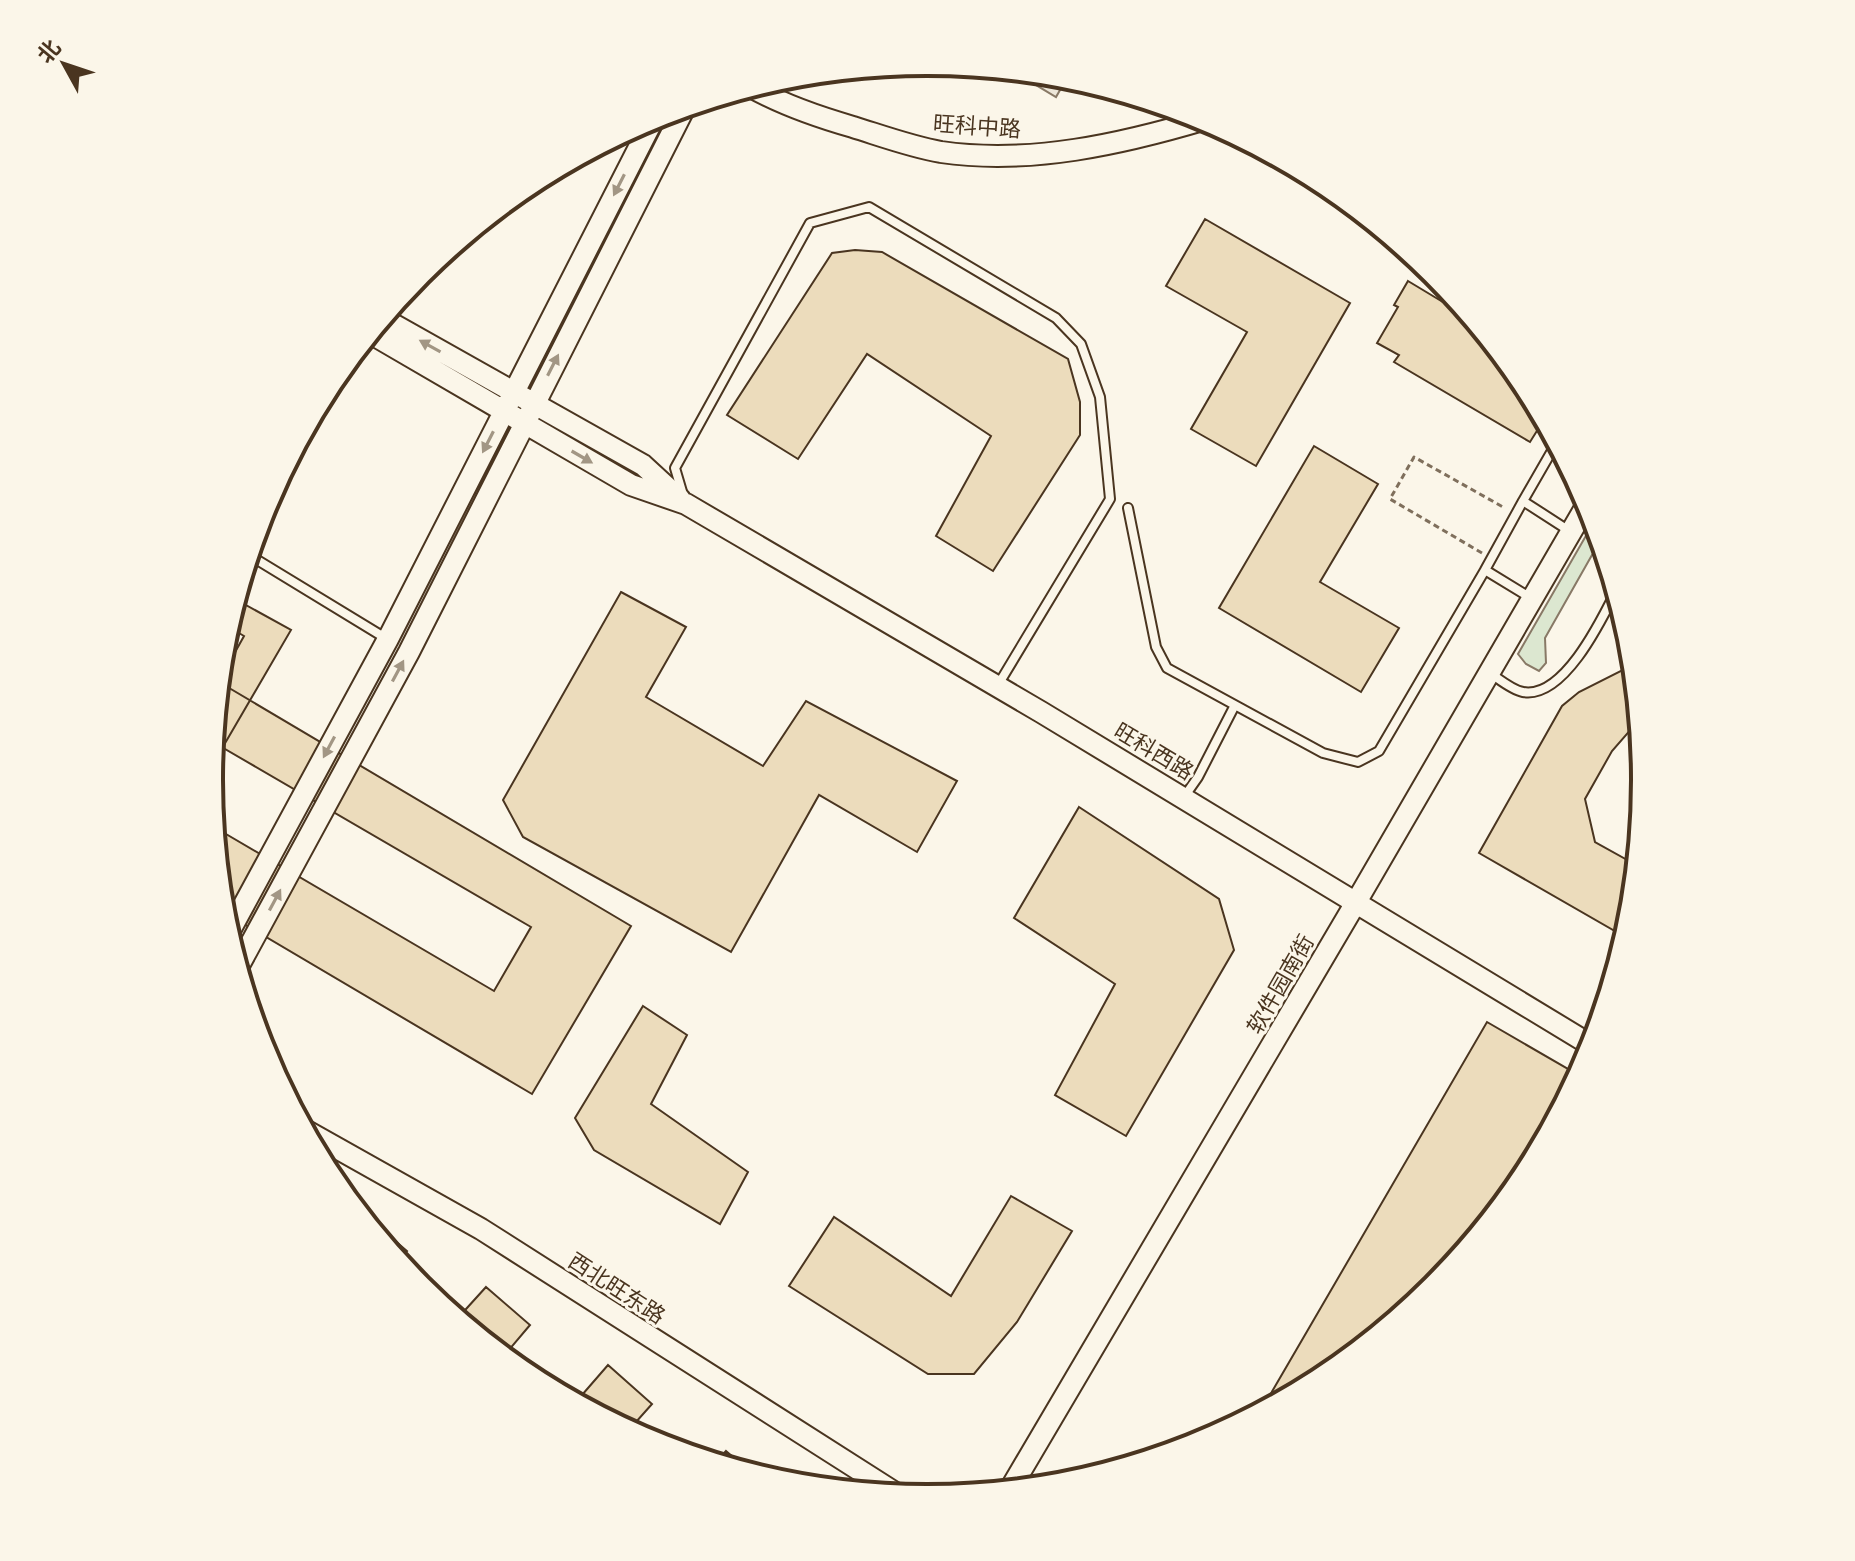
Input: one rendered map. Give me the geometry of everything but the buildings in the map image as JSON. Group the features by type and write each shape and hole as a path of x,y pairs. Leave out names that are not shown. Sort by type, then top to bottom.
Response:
{"street":[{"name":"旺科中路","path":"768,95 814,116 941,152 1024,154 1084,150 1185,125"},
{"path":"245,954 409,652 677,122"},
{"path":"237,918 388,639 645,136"},
{"path":"392,324 643,465 686,504"},
{"path":"380,339 631,485 686,504"},
{"name":"旺科西路","path":"686,504 1184,797 1582,1040"},
{"name":"软件园南街","path":"1016,1479 1580,516"},
{"name":"西北旺东路","path":"321,1139 481,1229 879,1483"}],"lane":[{"path":"686,504 675,468 810,223 869,207 1056,318 1081,344 1100,397 1110,499 998,686"},
{"path":"1128,508 1156,647 1167,668 1323,753 1358,762 1379,751 1551,453"},
{"path":"1523,501 1571,532"},
{"path":"258,560 388,639"},
{"path":"1485,570 1531,598"},
{"path":"1489,673 1522,692 1545,690 1595,634 1609,604"},
{"path":"1184,797 1198,777 1235,705"}],"path":[{"path":"1492,559 1390,499 1414,457 1516,514"}],"green space":[{"path":"1587,534 1595,553 1545,638 1546,663 1539,671 1526,664 1518,654"}],"shaded area":[{"path":"1036,85 1060,89 1056,97"}]}
